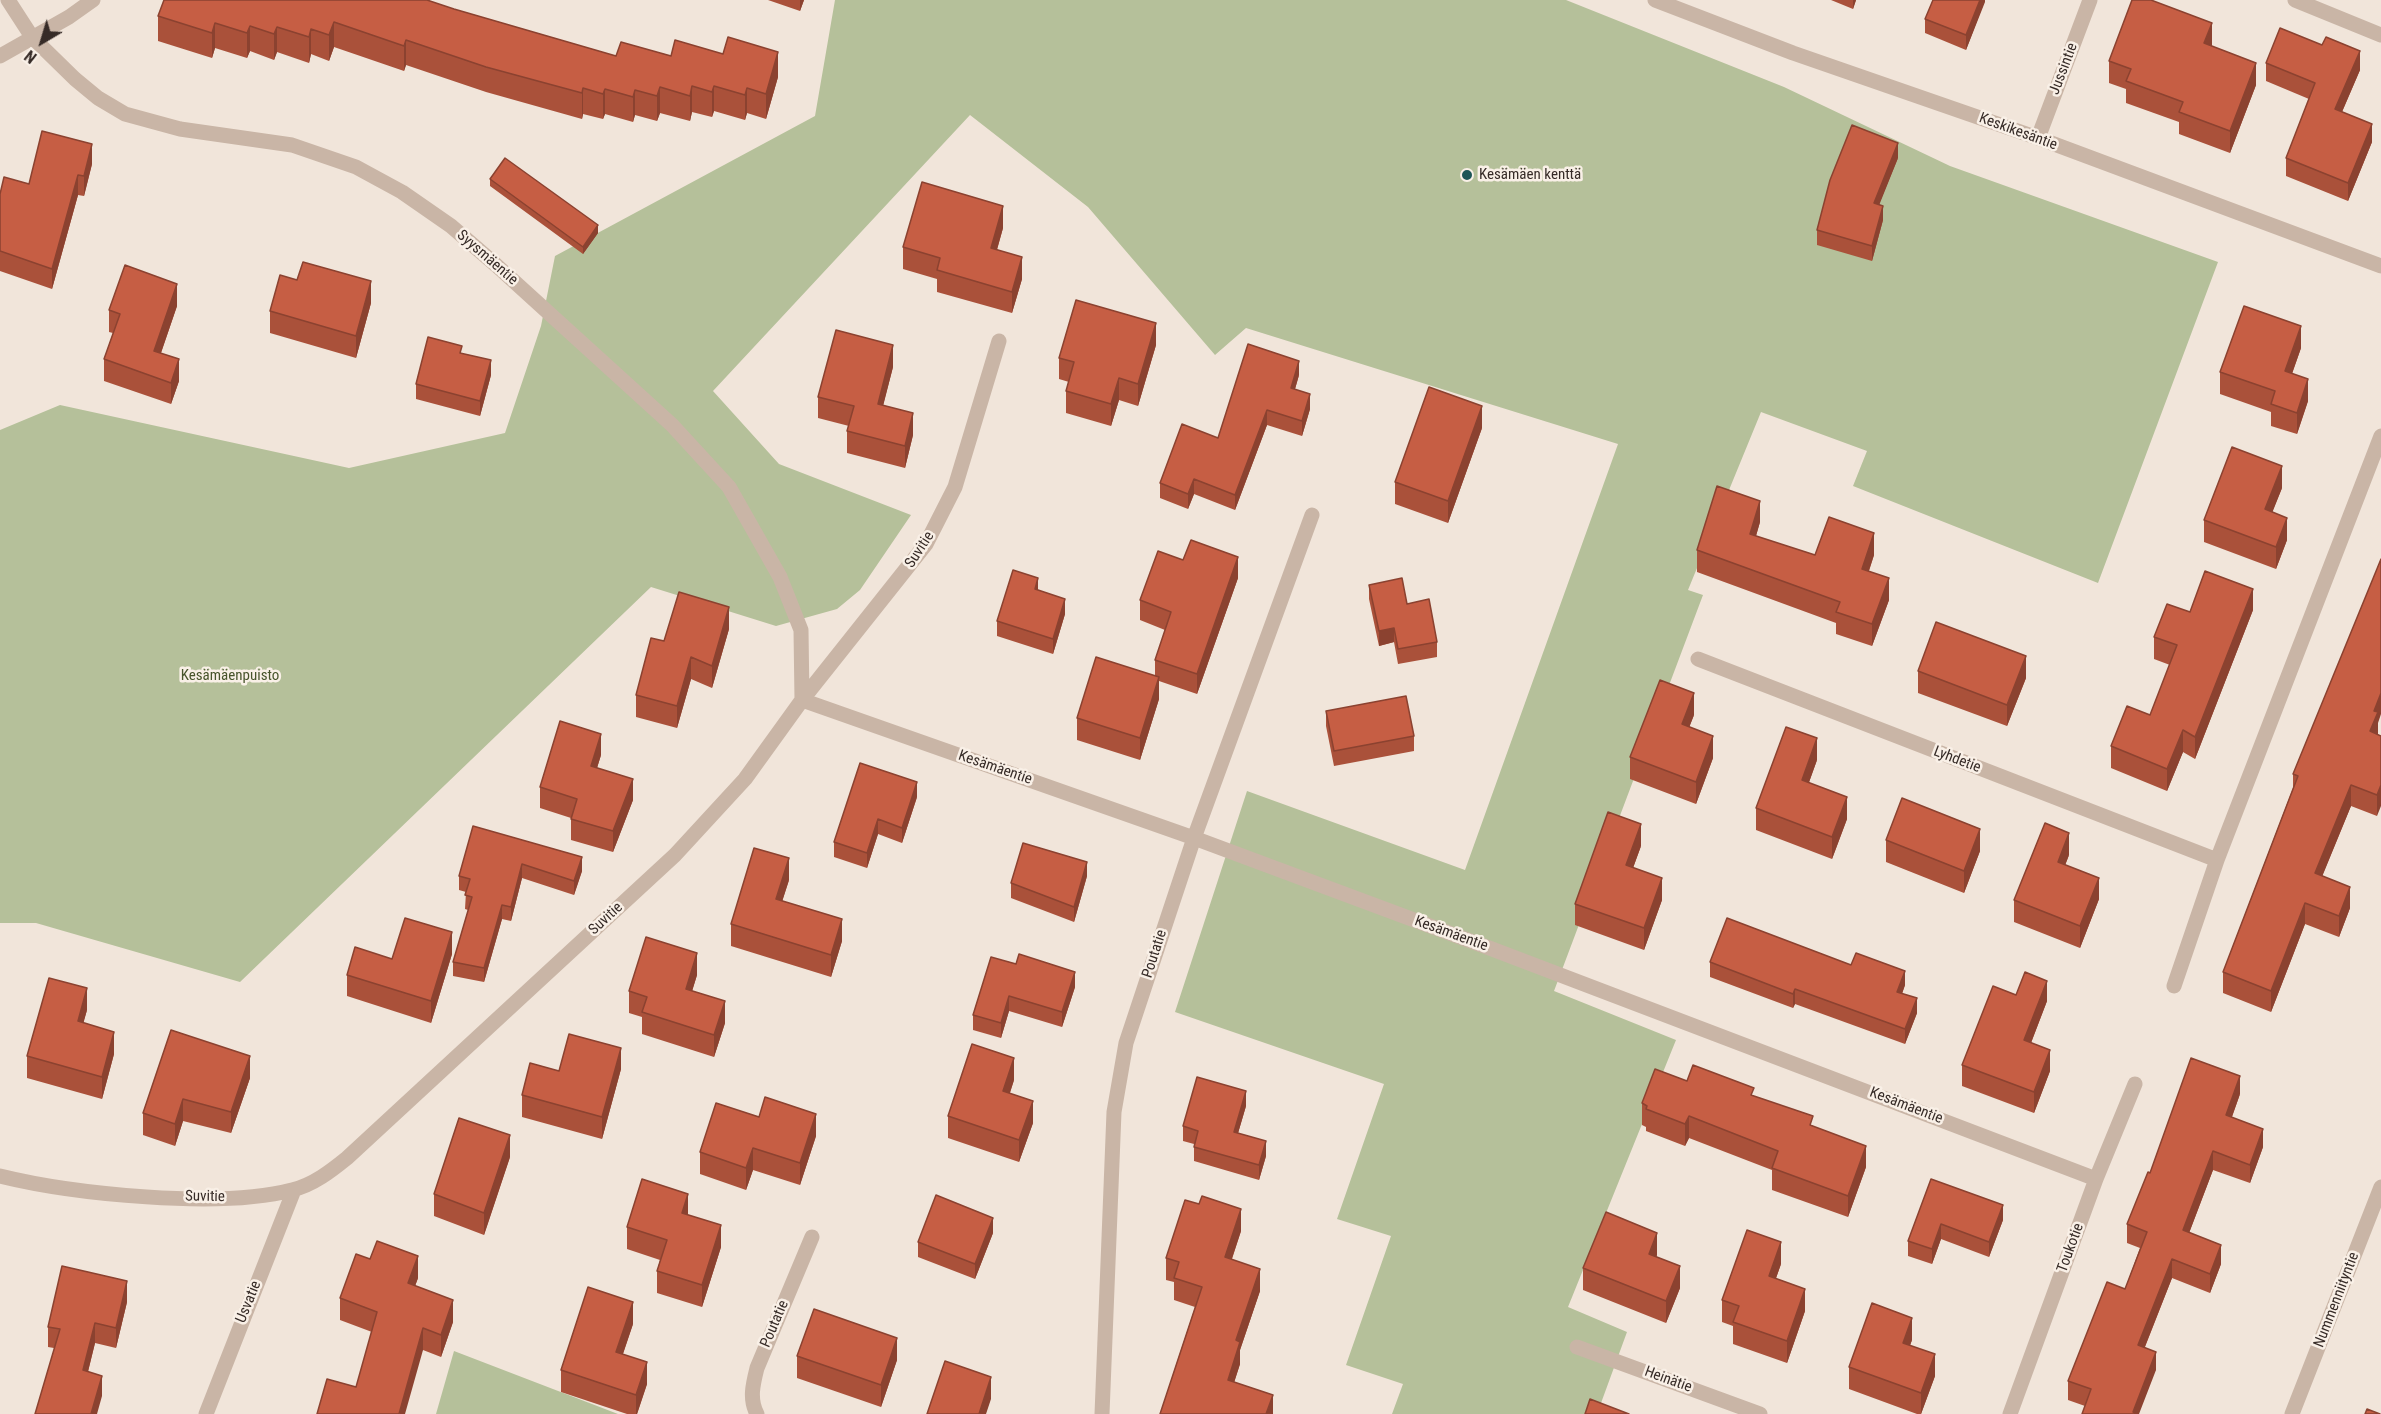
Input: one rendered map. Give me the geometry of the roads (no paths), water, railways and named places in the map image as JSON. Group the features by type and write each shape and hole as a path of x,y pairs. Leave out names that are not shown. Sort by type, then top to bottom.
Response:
{"street":[{"name":"Syysmäentie","path":"8,0 32,37 98,98 125,114 180,129 292,145 325,154 356,167 402,192 451,226 672,425 729,487 780,577 801,630 802,700"},
{"path":"0,56 69,17 93,0"},
{"name":"Keskikesäntie","path":"1655,0 1793,53 2038,138 2381,266"},
{"name":"Jussintie","path":"2038,138 2090,0"},
{"path":"2295,0 2381,34"},
{"name":"Suvitie","path":"0,1176 77,1189 141,1195 229,1198 294,1190 322,1177 347,1158 675,855 745,779 802,700 908,570 940,519 955,488 999,341"},
{"path":"2174,986 2217,860 2381,436"},
{"name":"Poutatie","path":"1102,1414 1110,1179 1119,1077 1126,1043 1194,838 1312,514"},
{"name":"Lyhdetie","path":"1698,659 2217,860"},
{"name":"Kesämäentie","path":"802,700 1194,838 2096,1179"},
{"name":"Toukotie","path":"2010,1414 2096,1179 2135,1084"},
{"name":"Nummenniityntie","path":"2292,1414 2381,1187"},
{"name":"Usvatie","path":"206,1414 294,1190"},
{"name":"Poutatie","path":"757,1414 753,1406 752,1388 757,1368 812,1237"},
{"name":"Heinätie","path":"1577,1347 1760,1414"}],"place":[{"name":"Kesämäen kenttä","path":"1467,175"}],"park label":[{"name":"Kesämäenpuisto","path":"230,676"}]}
